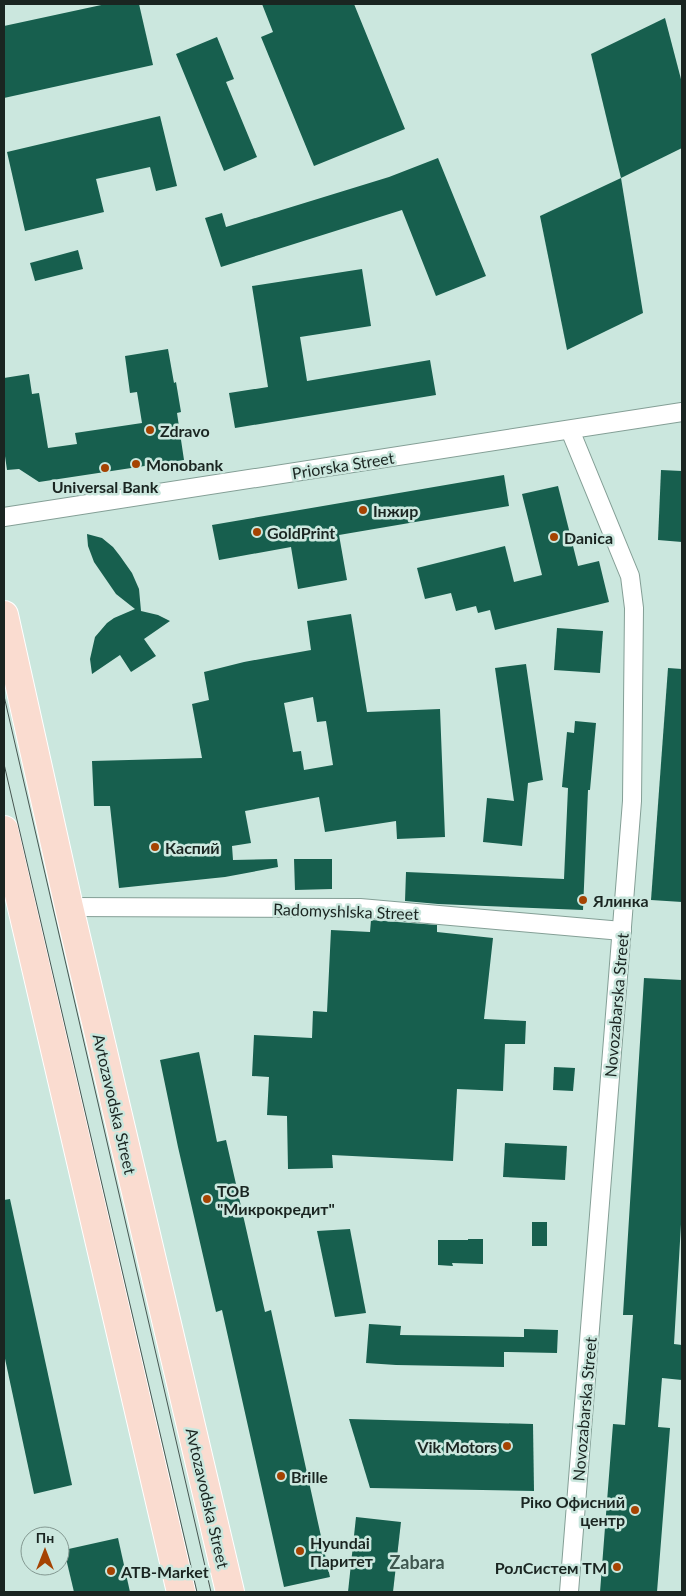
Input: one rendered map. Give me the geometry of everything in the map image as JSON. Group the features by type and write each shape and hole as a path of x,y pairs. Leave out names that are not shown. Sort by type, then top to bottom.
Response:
{"main road":[{"name":"Avtozavodska Street","path":"4,615 69,907 230,1592"},
{"path":"4,830 181,1592"}],"street":[{"name":"Priorska Street","path":"4,517 682,412"},
{"name":"Novozabarska Street","path":"570,430 630,576 634,608 632,802 570,1592"},
{"name":"Radomyshlska Street","path":"69,907 360,908 622,931"}],"building":[{"path":"106,4 139,4 153,65 4,98 4,26"},
{"path":"262,4 354,4 405,129 314,166 261,37 273,32"},
{"path":"665,18 682,83 682,148 621,178 591,54"},
{"path":"217,37 234,79 226,82 257,157 224,171 176,54"},
{"path":"160,116 177,186 156,191 150,167 96,179 104,212 25,231 7,152"},
{"path":"438,158 486,276 436,296 402,210 221,267 205,218 222,213 226,227 389,177"},
{"path":"621,178 643,313 567,350 540,216"},
{"path":"78,250 83,269 35,281 30,263"},
{"path":"362,269 371,326 300,337 307,381 430,360 436,395 235,428 229,393 268,387 252,286"},
{"path":"168,349 181,412 177,413 184,460 39,482 19,469 7,470 4,449 4,378 29,374 32,394 39,393 48,448 77,444 75,433 142,423 137,392 130,393 125,356"},
{"path":"661,470 682,471 682,542 658,540"},
{"path":"504,475 509,506 339,535 347,580 298,589 291,547 219,560 212,525"},
{"path":"558,486 578,566 599,561 609,602 495,630 490,610 478,613 476,606 456,611 451,593 425,599 417,568 505,546 514,582 542,575 522,494"},
{"path":"87,534 102,538 113,547 132,573 139,589 141,611 158,615 170,621 144,639 156,656 131,672 120,655 92,674 90,659 95,637 114,618 135,609 116,594 94,562 88,546"},
{"path":"351,614 367,712 440,709 445,837 397,839 396,821 325,832 319,797 245,811 251,843 232,846 233,860 277,859 278,867 225,877 119,888 110,806 94,806 92,761 202,758 192,704 209,700 204,672 244,662 311,650 307,621","holes":["313,697 317,722 326,721 333,765 304,770 301,751 293,752 284,703"]},
{"path":"557,628 603,631 600,673 554,670"},
{"path":"526,664 543,780 528,783 522,846 483,842 487,798 514,801 495,668"},
{"path":"668,668 682,669 682,902 651,900"},
{"path":"575,721 596,723 590,790 588,790 583,910 405,901 406,872 564,879 568,788 562,787 567,732 574,733"},
{"path":"294,859 332,859 332,889 295,890"},
{"path":"371,920 437,925 437,932 493,938 484,1019 526,1021 525,1044 505,1044 503,1091 457,1089 453,1161 332,1155 333,1168 288,1169 287,1116 267,1115 269,1077 252,1076 254,1035 312,1038 313,1011 327,1012 331,930 370,932"},
{"path":"644,978 682,980 682,1207 674,1344 682,1345 682,1380 662,1378 658,1427 670,1428 657,1592 600,1592 613,1424 625,1425 633,1315 623,1315"},
{"path":"199,1052 217,1142 226,1140 265,1312 271,1310 330,1577 284,1587 222,1310 216,1312 160,1060"},
{"path":"554,1067 575,1068 573,1091 553,1090"},
{"path":"505,1143 567,1146 565,1180 503,1177"},
{"path":"10,1199 72,1485 34,1494 4,1354 4,1200"},
{"path":"532,1222 547,1222 547,1246 532,1246"},
{"path":"350,1229 366,1313 335,1317 317,1231"},
{"path":"483,1239 483,1264 452,1263 453,1266 438,1265 438,1240"},
{"path":"369,1324 401,1326 400,1335 524,1337 524,1329 558,1330 557,1353 504,1352 504,1367 366,1363"},
{"path":"349,1419 533,1424 534,1491 370,1488"},
{"path":"356,1517 401,1522 393,1592 348,1592"},
{"path":"118,1538 130,1592 74,1592 70,1575 70,1549"}],"tram line":[{"path":"4,696 211,1592"},
{"path":"4,764 197,1592"}],"place":[{"name":"Zdravo","path":"150,430"},
{"name":"Monobank","path":"136,464"},
{"name":"Universal Bank","path":"105,468"},
{"name":"Інжир","path":"363,510"},
{"name":"GoldPrint","path":"257,532"},
{"name":"Danica","path":"554,537"},
{"name":"Каспий","path":"155,847"},
{"name":"Ялинка","path":"583,900"},
{"name":"ТОВ \"Микрокредит\"","path":"207,1199"},
{"name":"Vik Motors","path":"507,1446"},
{"name":"Brille","path":"281,1476"},
{"name":"Ріко Офисний центр","path":"635,1510"},
{"name":"Hyundai Паритет","path":"300,1551"},
{"name":"РолСистем ТМ","path":"617,1567"},
{"name":"ATB-Market","path":"111,1571"}],"district":[{"name":"Zabara","path":"417,1562"}]}
